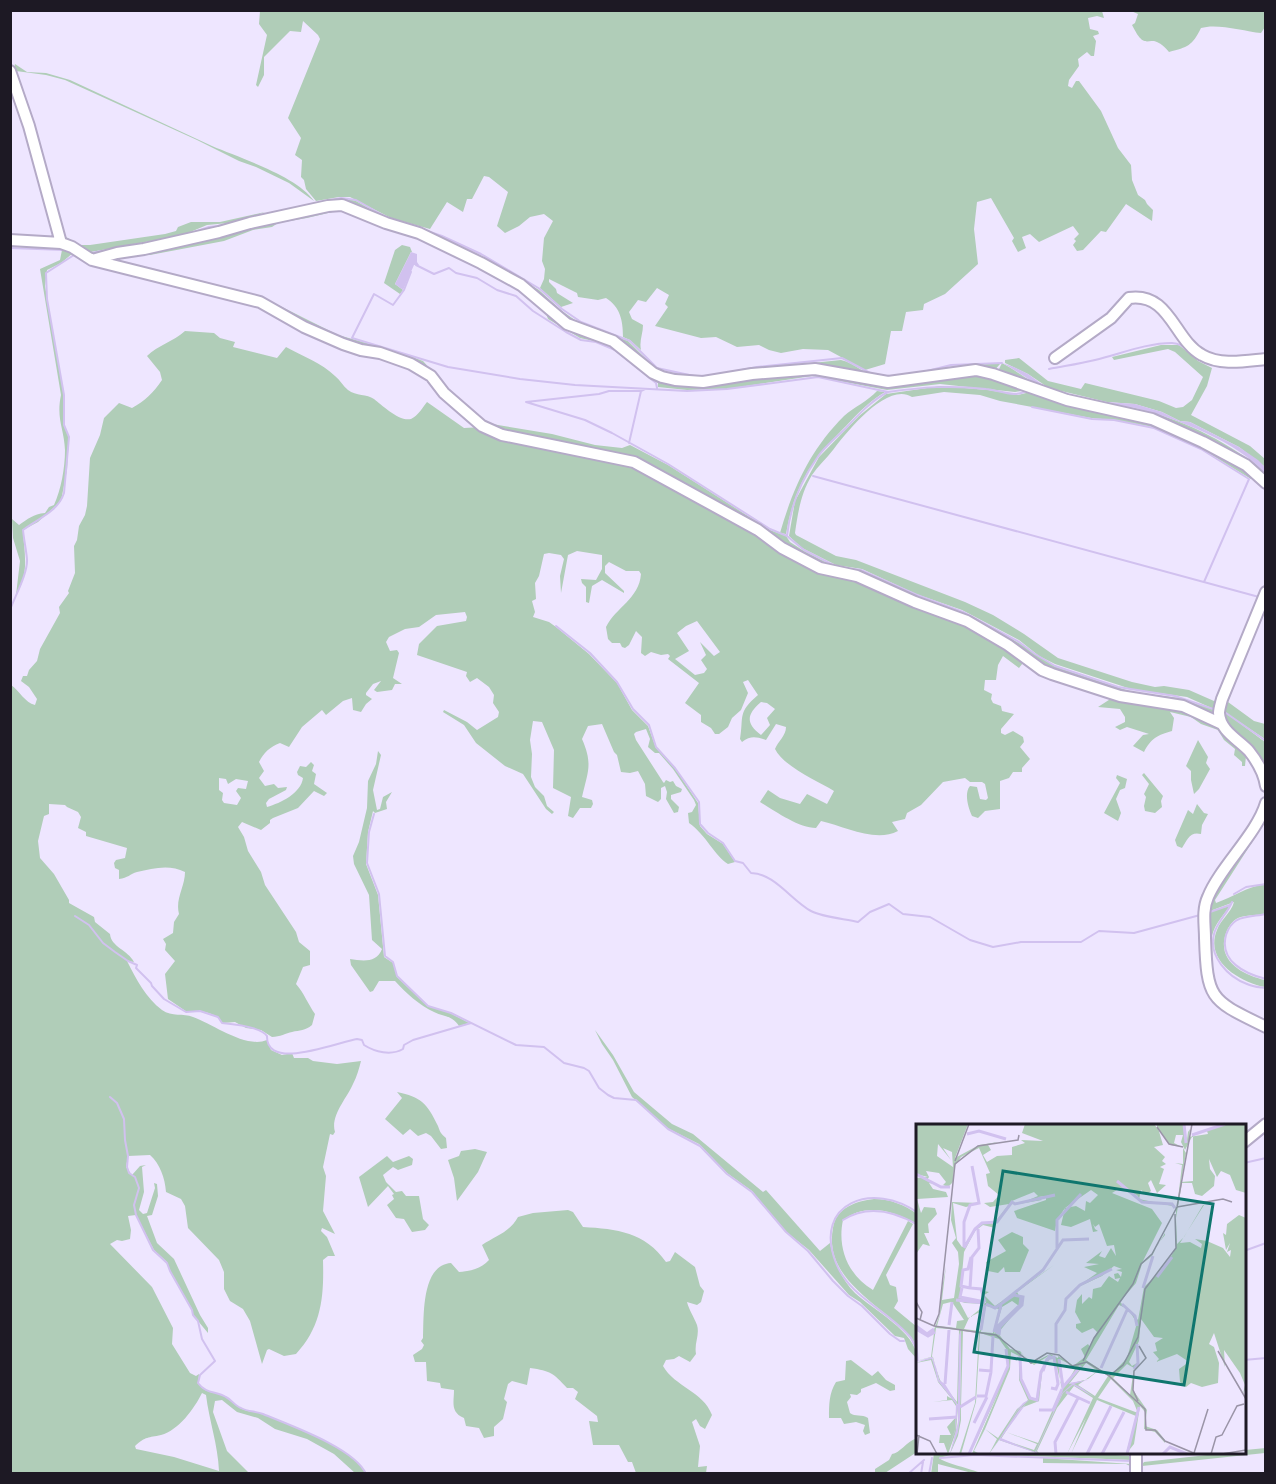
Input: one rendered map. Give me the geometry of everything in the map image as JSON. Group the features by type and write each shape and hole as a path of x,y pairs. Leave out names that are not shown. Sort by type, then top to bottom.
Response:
{"street":[{"path":"10,70 29,126 61,243"},
{"path":"92,260 328,206 342,206 419,233 481,263 521,285 567,324 613,341 653,374 662,377 703,382 752,374 815,369 888,382 976,370 1066,400 1152,419 1239,461 1266,483"},
{"path":"10,240 61,243 92,260 260,302 304,327 343,344 387,355 411,364 431,376 444,393 482,426 502,435 634,462 758,530 782,548 820,568 857,576 915,602 967,621 1052,674 1120,696 1183,706 1222,724"},
{"path":"1055,358 1111,318 1129,298 1136,297 1145,298 1168,314 1192,348 1201,355 1220,361 1266,359"},
{"path":"1266,592 1222,699 1219,714 1228,732 1250,752 1266,786"},
{"path":"1266,803 1208,897 1204,910 1211,992 1219,1002 1266,1027"},
{"path":"1246,1141 1266,1124"},
{"path":"1136,1454 1137,1473"}],"green space":[{"path":"260,11 1102,11 1104,18 1097,16 1088,18 1090,29 1098,31 1099,34 1093,36 1096,41 1094,56 1087,52 1078,59 1079,66 1069,80 1068,86 1072,88 1076,81 1079,81 1101,111 1118,148 1131,165 1132,180 1138,195 1153,210 1152,221 1126,204 1106,232 1101,231 1083,250 1077,251 1073,245 1076,241 1074,239 1079,234 1073,226 1039,242 1030,234 1022,237 1026,248 1018,252 1012,241 1014,238 991,198 977,202 974,229 978,264 945,294 924,304 923,310 906,312 902,331 891,331 885,364 865,370 828,350 803,349 781,353 759,345 737,347 716,337 701,338 655,326 668,307 665,304 669,295 657,288 646,302 638,300 629,312 632,319 643,325 641,350 623,337 620,314 606,298 598,300 578,297 577,293 549,279 557,293 573,303 561,307 540,288 545,269 542,261 544,238 553,221 544,214 530,217 505,233 497,226 508,192 489,177 484,176 472,199 467,199 463,212 447,202 430,229 391,218 350,197 316,201 306,189 301,177 302,160 295,155 301,138 288,118 320,39 303,21 301,32 290,31 264,57 264,75 258,87 256,85 267,35 259,24"},
{"path":"1131,11 1265,11 1265,27 1261,33 1222,27 1201,28 1189,45 1169,52 1157,42 1144,41 1140,38 1132,25 1138,14"},
{"path":"15,64 27,72 46,73 70,80 267,169 295,184 314,201 289,183 256,167 65,80 16,71"},
{"path":"348,199 388,219 428,231 487,259 539,290 575,320 628,341 654,367 665,372 700,378 746,370 841,360 874,376 887,378 958,366 1000,364 993,372 976,369 887,381 813,367 702,380 674,379 651,370 613,340 568,323 521,284 466,254 419,232 339,201"},
{"path":"334,207 341,210 278,223 272,227 253,230 224,241 150,255 119,256 116,262 112,261 113,256"},
{"path":"265,212 239,222 207,225 183,235 91,252 74,247 61,234 80,245 90,245 165,234 176,231 178,227 191,222 220,222"},
{"path":"402,245 410,247 412,252 395,284 403,290 400,294 384,283 395,250"},
{"path":"62,250 73,253 61,263 47,270 45,286 64,396 64,425 69,437 67,470 61,501 38,522 23,530 25,571 16,595 20,561 13,538 12,519 19,525 34,516 45,513 49,507 54,505 63,471 65,450 60,417 61,395 40,269 60,260"},
{"path":"498,274 522,288 566,325 608,340 649,372 668,380 701,383 815,371 860,380 892,382 973,372 984,373 1064,401 1155,421 1218,451 1253,473 1251,479 1200,448 1153,427 1091,418 1000,401 980,395 944,392 912,397 902,394 891,396 868,411 847,432 814,472 803,496 795,533 836,556 856,560 993,615 1058,658 1132,682 1189,690 1214,701 1218,699 1260,598 1262,599 1220,699 1216,716 1165,699 1128,694 1045,667 970,619 876,583 859,574 820,564 798,553 724,506 637,461 502,433 471,414 425,368 402,356 326,333 252,296 268,300 338,335 423,361 449,390 479,417 492,424 552,434 595,445 622,448 630,445 668,465 770,530 786,536 790,542 804,551 836,567 862,571 917,596 963,613 1019,643 1054,666 1132,692 1179,698 1216,710 1187,697 1131,689 1055,664 1039,656 1019,640 962,610 916,594 862,569 836,565 802,548 789,536 795,501 819,457 859,416 886,394 941,386 1018,395 1029,390 1015,392 940,384 887,390 812,376 726,389 687,390 658,387 658,383 615,349 602,343 580,338 548,319 540,305"},
{"path":"185,331 214,333 220,338 235,342 233,347 277,358 286,347 324,367 348,390 371,397 401,418 414,418 427,402 464,428 483,427 626,461 837,574 947,614 1026,659 1019,668 1003,656 998,665 996,680 985,680 984,690 992,694 993,703 1001,706 1002,711 1014,714 1001,729 1001,733 1005,735 1013,731 1023,737 1024,742 1020,747 1030,759 1022,768 1022,772 1013,772 1009,778 1000,781 1000,809 985,811 978,818 972,816 967,796 970,786 977,787 980,799 988,798 985,784 970,782 965,778 943,782 921,805 907,813 905,819 892,822 898,831 889,834 870,834 821,821 816,828 809,827 787,818 760,802 768,790 780,798 800,804 807,794 827,804 834,791 793,768 779,756 775,749 786,727 776,724 766,740 754,737 742,742 740,739 744,711 758,695 748,680 743,682 748,693 741,710 732,718 728,727 719,734 715,734 711,728 701,722 701,715 685,703 699,683 668,659 670,656 668,654 661,655 651,652 645,656 641,653 642,637 636,631 625,648 620,643 612,643 608,639 606,627 636,590 641,574 639,571 626,571 609,562 605,566 605,573 624,593 602,580 592,586 589,603 586,602 586,587 581,579 596,580 602,569 602,555 577,551 568,555 561,593 560,576 564,559 561,555 544,554 535,583 536,599 532,601 535,612 533,617 556,627 589,654 617,683 632,710 648,726 656,748 675,768 698,803 700,826 707,834 723,844 735,862 728,864 723,860 689,823 688,813 692,812 696,805 694,800 673,769 659,753 655,753 648,747 650,739 646,729 634,734 636,740 663,782 673,781 682,789 681,792 671,795 671,799 679,807 678,812 674,813 666,799 665,786 661,788 661,799 658,802 646,796 645,784 638,771 621,772 617,755 602,724 588,726 582,739 587,755 588,774 582,797 592,800 593,804 591,808 580,808 573,818 568,816 571,797 553,788 554,750 542,722 533,721 530,740 531,777 535,787 544,796 547,806 554,812 552,814 546,809 523,774 505,766 476,743 464,725 443,712 444,710 467,722 477,730 498,717 499,712 493,703 494,695 489,687 477,678 470,682 466,676 467,672 417,655 419,644 437,626 466,621 467,617 465,612 436,615 419,627 405,629 389,637 386,642 390,651 397,650 399,653 393,678 402,684 395,684 392,690 377,692 374,690 381,681 373,684 366,693 372,699 361,712 353,710 352,698 343,701 326,715 322,710 302,727 289,747 280,743 270,748 259,762 264,771 259,778 265,786 274,784 278,788 287,787 286,790 269,799 266,803 267,807 294,793 303,778 297,772 300,766 306,767 311,762 314,765 312,771 316,774 314,784 327,793 324,796 314,791 298,808 273,818 261,830 242,822 238,827 248,851 261,872 265,885 296,932 299,942 310,951 310,965 303,967 296,984 315,1014 312,1025 275,1037 235,1022 223,1023 216,1016 207,1013 187,1012 168,999 165,974 175,961 165,950 166,944 163,939 173,933 174,922 179,914 178,903 185,872 167,867 155,868 119,879 119,870 115,868 114,863 116,860 125,858 127,848 86,836 86,832 78,828 81,817 78,812 65,805 49,804 49,814 44,816 38,841 40,858 54,874 69,903 94,917 95,922 110,934 113,942 131,958 134,962 127,961 138,981 146,994 162,1010 193,1017 240,1039 259,1042 267,1040 271,1050 282,1055 292,1053 294,1058 308,1058 313,1061 337,1064 361,1061 358,1073 337,1113 335,1132 333,1135 330,1134 323,1167 326,1176 323,1211 335,1234 322,1228 321,1231 327,1237 335,1256 328,1256 323,1260 320,1310 311,1333 296,1354 284,1356 269,1349 262,1364 250,1321 243,1309 230,1301 224,1289 224,1272 219,1260 188,1228 185,1206 181,1199 166,1192 161,1172 150,1155 128,1156 126,1167 132,1175 140,1166 146,1165 142,1167 144,1192 139,1210 143,1214 147,1213 155,1188 154,1183 157,1184 158,1196 152,1215 147,1216 157,1243 174,1259 208,1328 208,1333 193,1315 167,1262 154,1250 136,1215 128,1216 130,1239 117,1240 110,1244 152,1287 173,1328 172,1344 190,1373 196,1376 199,1374 198,1383 201,1387 226,1397 238,1407 263,1414 320,1438 349,1455 366,1473 355,1473 334,1454 307,1439 275,1429 258,1418 237,1412 222,1400 215,1401 213,1412 227,1451 249,1473 11,1474 11,685 28,702 35,705 37,699 29,687 21,681 37,661 40,649 60,613 59,607 69,593 75,573 74,546 87,506 90,458 100,435 104,418 119,403 132,408 152,393 162,380 160,372 147,356","holes":["697,621 720,652 714,656 700,642 706,655 701,660 707,669 704,673 695,675 675,659 689,651 677,633","761,702 775,709 767,718 770,725 761,735 750,722 753,711","219,778 226,779 228,784 236,779 248,781 246,789 238,788 236,791 241,798 237,805 224,803 223,793 219,790","202,1393 206,1395 219,1471 174,1457 136,1449 135,1446 145,1439 174,1429 190,1412"]},
{"path":"1161,345 1179,345 1198,361 1212,368 1207,386 1191,415 1250,446 1265,459 1265,467 1239,447 1190,422 1180,421 1162,412 1135,404 1107,402 1049,388 1005,363 1005,360 1019,358 1048,381 1081,389 1085,383 1159,401 1176,408 1183,407 1192,400 1203,377 1175,352 1168,349 1114,360 1112,357"},
{"path":"1002,363 1059,394 1151,412 1201,431 1232,448 1261,468 1265,474 1265,481 1248,465 1153,417 1053,395 997,373"},
{"path":"877,391 885,392 869,403 814,462 794,501 786,534 780,533 797,485 821,442 844,416"},
{"path":"1265,599 1265,608 1228,702 1254,721 1265,724 1265,739 1226,713 1265,742 1265,777 1228,726 1224,714 1226,700"},
{"path":"1115,696 1173,706 1212,720 1246,756 1245,766 1242,766 1242,762 1234,755 1235,749 1224,740 1218,730 1201,724 1191,717 1170,712 1174,718 1172,731 1155,738 1144,752 1133,746 1143,735 1149,734 1127,727 1120,730 1115,727 1125,722 1125,717 1120,709 1098,707"},
{"path":"1198,740 1208,757 1206,763 1210,769 1194,794 1191,771 1186,766"},
{"path":"378,751 381,755 373,790 377,810 380,809 383,797 392,792 386,802 387,809 375,813 373,811 368,832 366,864 378,895 384,957 393,963 397,977 428,1006 450,1013 469,1023 459,1026 451,1018 428,1009 395,981 379,981 370,992 351,965 350,959 373,959 380,954 382,949 372,940 369,895 354,864 353,856 359,842 367,808 368,781 376,764"},
{"path":"1144,773 1163,796 1162,807 1155,813 1145,811 1146,797 1144,794 1149,784 1142,775"},
{"path":"1117,775 1127,779 1125,788 1120,790 1116,799 1121,813 1118,821 1104,813 1120,783 1116,778"},
{"path":"1197,804 1204,813 1208,814 1202,825 1201,834 1191,835 1182,848 1177,846 1175,840 1188,810 1193,814"},
{"path":"1265,815 1265,822 1215,900 1216,903 1265,884 1265,914 1236,919 1226,933 1224,943 1228,959 1240,970 1265,980 1265,987 1235,975 1220,960 1216,951 1214,941 1217,930 1234,902 1210,911 1230,906 1217,923 1212,936 1211,960 1215,984 1230,1002 1265,1022 1227,1003 1211,982 1209,912 1214,895"},
{"path":"595,1030 613,1055 634,1092 672,1124 693,1134 763,1192 766,1190 820,1251 830,1243 833,1257 846,1282 855,1293 902,1331 915,1349 916,1358 908,1349 904,1338 895,1336 860,1302 849,1295 809,1250 785,1231 752,1191 727,1173 699,1144 667,1128 632,1097"},
{"path":"397,1092 412,1096 427,1106 446,1138 447,1148 441,1149 426,1133 418,1136 410,1129 403,1135 385,1119 402,1098"},
{"path":"475,1149 487,1152 478,1172 457,1201 454,1178 448,1160 459,1156 461,1151"},
{"path":"387,1156 393,1162 409,1156 413,1159 412,1165 398,1170 393,1167 383,1175 386,1182 396,1192 402,1191 406,1196 419,1196 423,1219 429,1225 425,1230 412,1232 404,1219 396,1218 387,1205 394,1199 392,1195 394,1194 388,1186 368,1207 359,1177"},
{"path":"874,1199 891,1201 916,1213 916,1224 899,1215 880,1210 852,1214 843,1220 842,1241 846,1260 851,1269 864,1284 873,1290 908,1221 913,1224 886,1275 890,1285 896,1287 898,1301 894,1308 916,1326 916,1346 904,1331 859,1292 838,1264 832,1241 835,1221 838,1215 848,1207"},
{"path":"568,1210 573,1212 583,1227 629,1234 649,1244 666,1262 670,1261 675,1252 695,1267 700,1286 704,1291 701,1302 697,1305 687,1302 698,1329 696,1354 690,1362 679,1356 666,1360 663,1366 674,1379 702,1400 712,1415 705,1429 696,1419 692,1422 700,1446 698,1467 707,1466 706,1473 636,1473 632,1462 628,1462 619,1445 593,1445 589,1421 598,1422 597,1416 575,1399 578,1392 573,1388 567,1388 551,1374 537,1369 530,1368 527,1385 512,1381 508,1384 504,1399 507,1402 503,1419 494,1427 494,1436 484,1438 479,1428 466,1426 464,1418 455,1410 454,1390 441,1388 440,1383 427,1381 426,1362 415,1362 413,1355 424,1345 421,1341 426,1293 434,1273 441,1266 451,1263 459,1272 482,1266 489,1260 482,1245 507,1230 518,1217 533,1213"},
{"path":"851,1360 872,1376 878,1371 886,1380 895,1385 895,1390 890,1391 876,1383 861,1389 857,1395 850,1394 851,1397 847,1402 850,1413 868,1418 870,1433 865,1435 863,1431 865,1425 856,1422 844,1424 841,1418 829,1418 832,1390 836,1382 845,1380 846,1361"},
{"path":"916,1439 916,1453 885,1473 875,1473 875,1469"},
{"path":"1266,1448 1265,1453 1142,1466 1141,1474 1138,1473 1139,1462 1141,1466 1144,1462 1216,1454 1246,1454 1246,1450"},
{"path":"934,1454 954,1454 939,1458 981,1473 972,1473 938,1464 938,1473 931,1474"},
{"path":"975,1454 1131,1456 1134,1454 1135,1473 1132,1473 1132,1467 1126,1464 1043,1463 1043,1458 1131,1464 1132,1460"}],"shaded area":[{"path":"411,252 417,254 419,265 414,265 403,290 395,284"},
{"path":"1002,363 1028,374 1043,385 1059,392 1107,402 1135,404 1162,412 1180,421 1190,422 1239,447 1258,460 1265,467 1265,474 1240,452 1187,425 1135,408 1087,401 1052,391 1041,387"}],"waterway":[{"path":"327,201 341,198 356,200 386,217 442,236 481,254 540,289 581,322 630,341 657,368 694,376"},
{"path":"254,217 283,211"},
{"path":"188,234 209,227 226,225"},
{"path":"138,245 150,242"},
{"path":"91,253 129,246"},
{"path":"10,248 65,250"},
{"path":"10,610 27,565 23,530 52,510 64,493 69,437 64,425 64,395 47,299 46,273 74,255"},
{"path":"416,265 434,274 449,268 456,273 477,278 497,290 516,296 533,311 566,332 581,340 596,342 615,350 656,383 657,388"},
{"path":"411,272 404,290 393,305 374,294 352,338 448,367 575,385 687,391 727,389 818,377 888,392"},
{"path":"1049,369 1162,343 1178,344 1199,359 1221,366"},
{"path":"726,373 757,367 842,358 872,374"},
{"path":"919,373 951,365 1002,363"},
{"path":"1027,390 1013,394 973,388 937,387 888,392 882,395 860,413 817,458 797,495 787,536 804,550 837,567 861,570 963,612 1019,642 1055,666 1118,687 1175,696 1216,710"},
{"path":"526,402 609,391 645,389"},
{"path":"629,443 641,391"},
{"path":"526,402 585,420 612,433 668,464 770,529 787,536"},
{"path":"1032,407 1154,428 1201,449 1249,479 1204,582"},
{"path":"813,476 1259,597"},
{"path":"556,626 590,653 617,682 633,709 649,725 656,747 675,768 699,802 700,824 708,833 723,843 735,861 743,863 751,873 759,874 775,882 811,911 858,922 870,912 889,904 903,914 930,917 970,940 993,947 1021,942 1081,942 1099,931 1134,933 1200,915"},
{"path":"1226,713 1266,741"},
{"path":"374,814 369,832 367,863 379,894 385,956 393,962 397,976 428,1006 451,1013 516,1045 544,1047 564,1063 584,1068 589,1071 599,1088 608,1095 614,1098 636,1100 668,1129 700,1146 727,1174 752,1192 786,1232 808,1251 848,1296 862,1306 890,1334 904,1341"},
{"path":"1234,894 1246,887 1266,884"},
{"path":"1232,902 1214,934 1213,942 1217,958 1221,965 1240,981 1266,988"},
{"path":"1210,912 1230,905"},
{"path":"1266,914 1235,921 1230,926 1225,944 1226,952 1236,965 1250,974 1266,979"},
{"path":"75,916 89,925 103,943 137,965 136,968 164,999 186,1012 200,1011 218,1017 222,1023 259,1030 267,1036 270,1047 278,1052 290,1054 304,1052 357,1039 362,1040 364,1045 373,1050 393,1052 403,1049 404,1045 413,1040 471,1023"},
{"path":"110,1097 117,1103 124,1119 127,1167 129,1173 135,1177 139,1188 134,1205 136,1215 153,1250 167,1263 198,1321 202,1339 215,1361 200,1375 198,1383 204,1389 226,1397 239,1407 289,1424 335,1446 359,1464 366,1474"},
{"path":"1246,1163 1266,1158"},
{"path":"916,1212 901,1203 883,1199 866,1199 852,1203 840,1212 832,1225 831,1242 836,1263 850,1286 902,1328 916,1347"},
{"path":"843,1220 862,1212 881,1211 900,1216 916,1224"},
{"path":"1246,1250 1266,1243"},
{"path":"1246,1360 1266,1358"},
{"path":"1142,1454 1142,1462"},
{"path":"940,1458 975,1455 1132,1461"},
{"path":"929,1474 932,1458"},
{"path":"908,1474 924,1460"},
{"path":"921,1474 923,1462"}]}
